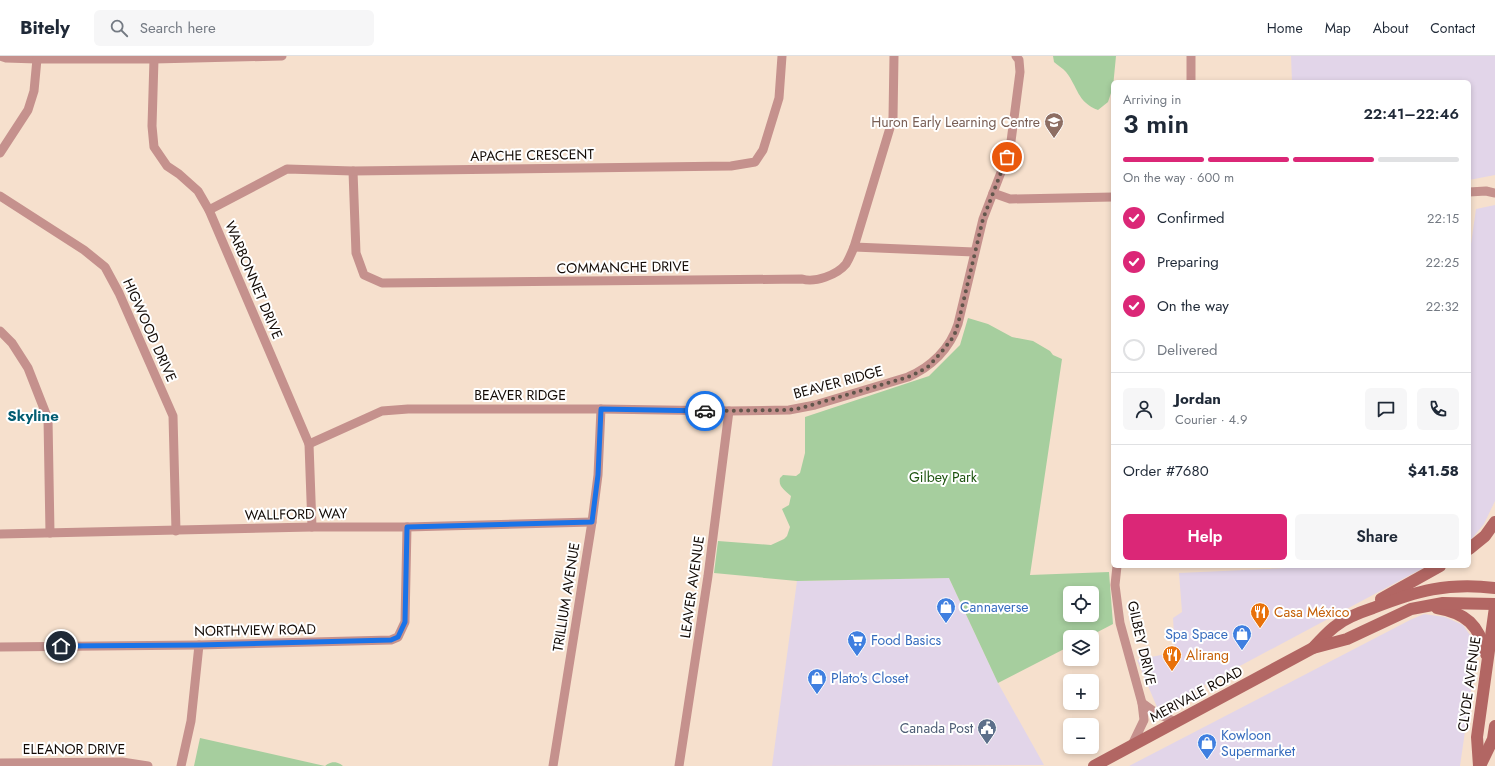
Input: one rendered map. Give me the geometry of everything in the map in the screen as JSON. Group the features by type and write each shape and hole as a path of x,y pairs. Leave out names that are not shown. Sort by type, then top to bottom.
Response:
{"main road":[{"path":"1471,547 1485,536 1495,522"},
{"path":"1356,614 1436,568"},
{"name":"MERIVALE ROAD","path":"1313,648 1337,624 1356,614 1393,600 1429,589 1461,586 1495,588"},
{"name":"MERIVALE ROAD","path":"1094,766 1313,648 1347,640 1401,613 1426,606 1453,603 1495,606"},
{"path":"1426,606 1456,612 1468,620 1481,636 1488,659"},
{"name":"CLYDE AVENUE","path":"1479,766 1477,737 1495,606"},
{"name":"CLYDE AVENUE","path":"1479,766 1493,739 1495,726"}],"street":[{"path":"0,56 37,58 154,59 282,56"},
{"name":"APACHE CRESCENT","path":"209,210 287,168 353,171 731,166 749,164 755,162 763,150 779,98 782,56"},
{"name":"COMMANCHE DRIVE","path":"353,171 356,253 364,274 382,283 802,279 807,281 828,277 845,264 854,247 893,118 894,56"},
{"name":"BEAVER RIDGE","path":"309,444 382,411 416,409 789,410 801,408 908,377 929,366 954,336 983,219 1010,149 1020,72 1019,60 1016,56"},
{"path":"1191,56 1191,80"},
{"path":"0,153 28,110 34,90 37,58"},
{"name":"WARBONNET DRIVE","path":"154,59 152,126 154,147 167,166 179,174 198,191 209,210 309,444 312,527"},
{"path":"1471,192 1490,192 1495,184"},
{"path":"993,193 1010,199 1111,197"},
{"name":"HIGWOOD DRIVE","path":"0,196 84,250 105,267 119,293 173,416 176,531"},
{"path":"854,247 974,252"},
{"path":"0,331 12,343 28,368 48,419 50,533"},
{"name":"TRILLIUM AVENUE","path":"553,766 592,522 598,475 601,409"},
{"name":"LEAVER AVENUE","path":"679,766 708,576 729,411"},
{"name":"WALLFORD WAY","path":"0,534 312,527 407,527 592,522"},
{"name":"NORTHVIEW ROAD","path":"0,647 199,645 391,640 398,637 405,622 407,527"},
{"name":"GILBEY DRIVE","path":"1117,568 1115,585 1120,624 1142,703 1144,720 1131,747"},
{"path":"181,766 191,721 199,645"},
{"name":"GILBEY DRIVE","path":"1142,703 1151,710 1176,722"},
{"name":"ELEANOR DRIVE","path":"0,762 122,762 148,766"}],"shaded area":[{"path":"1291,56 1495,56 1495,175 1471,180 1471,80 1292,80"},
{"path":"1495,205 1495,501 1484,524 1471,540 1471,244 1476,209"},
{"path":"1288,568 1423,568 1167,705 1157,707 1137,660 1175,652 1173,618 1182,612 1179,573"},
{"path":"949,578 998,683 1044,765 772,766 797,581"},
{"path":"1424,614 1445,617 1463,625 1475,642 1475,663 1460,766 1129,766 1410,620"}],"green space":[{"path":"1053,56 1116,56 1114,80 1111,80 1111,93 1108,102 1098,110 1091,107 1079,94 1066,72 1054,62"},
{"name":"Gilbey Park","path":"968,318 988,324 1012,337 1033,341 1050,351 1053,355 1062,359 1030,575 1109,572 1113,624 1099,631 1099,630 1063,630 1063,650 998,683 949,578 797,581 714,573 718,541 771,545 787,536 790,527 782,509 789,505 791,496 781,486 780,478 783,475 796,476 800,473 805,453 805,417 929,376 960,345"},
{"path":"200,738 325,766 194,766"},
{"path":"334,762 343,766 325,766"}],"way so far":[{"path":"705,411 789,410 801,408 908,377 929,366 954,336 983,219 1007,157"}],"place":[{"name":"Huron Early Learning Centre","path":"1054,139"},
{"name":"Cannaverse","path":"946,624"},
{"name":"Casa México","path":"1260,629"},
{"name":"Spa Space","path":"1242,651"},
{"name":"Food Basics","path":"857,657"},
{"name":"Alirang","path":"1172,672"},
{"name":"Plato's Closet","path":"817,695"},
{"name":"Canada Post","path":"987,745"},
{"name":"Kowloon Supermarket","path":"1207,760"}],"district":[{"name":"Skyline","path":"33,416"}],"route":[{"path":"61,646 199,645 391,640 398,637 405,622 407,527 592,522 598,475 601,409 705,411"}]}
